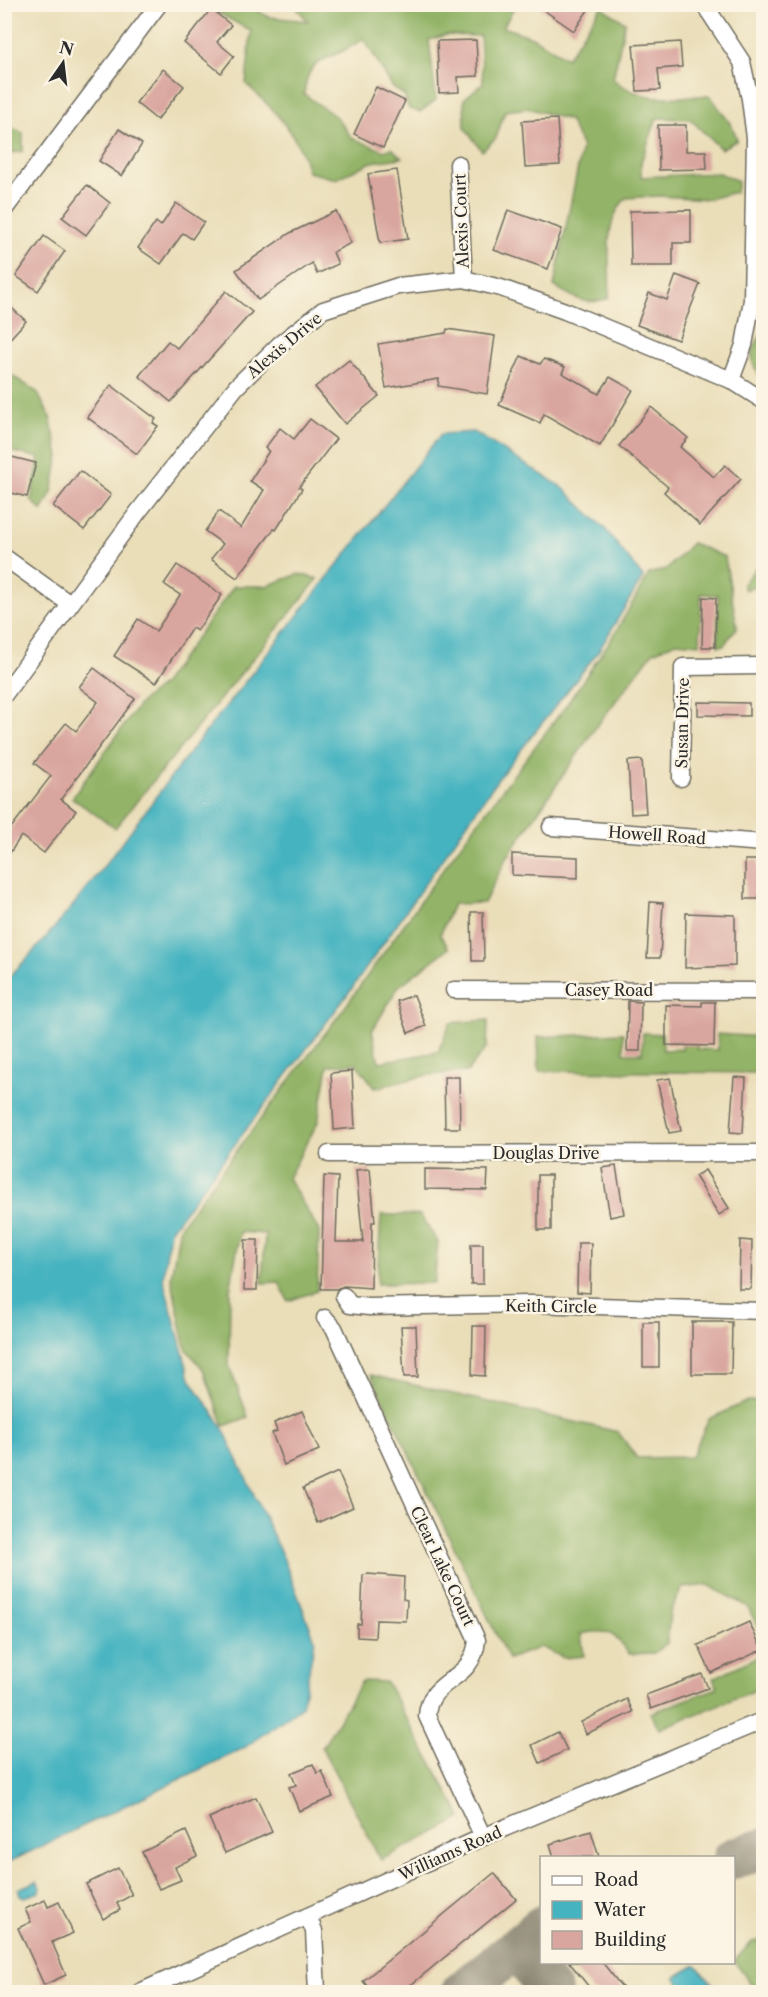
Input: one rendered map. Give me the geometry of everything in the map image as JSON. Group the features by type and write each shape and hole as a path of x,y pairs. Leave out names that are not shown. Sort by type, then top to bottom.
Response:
{"street":[{"path":"4,210 159,4"},
{"path":"704,4 742,62 755,138 753,300 744,345 730,380"},
{"name":"Alexis Court","path":"458,164 464,279"},
{"name":"Alexis Drive","path":"4,695 70,604 236,387 280,344 323,310 398,286 464,279 523,295 730,380 764,401"},
{"path":"4,557 70,604"},
{"name":"Susan Drive","path":"681,778 683,668 764,666"},
{"name":"Howell Road","path":"551,827 764,843"},
{"name":"Casey Road","path":"454,990 764,991"},
{"name":"Douglas Drive","path":"329,1154 764,1153"},
{"name":"Keith Circle","path":"344,1296 350,1305 369,1308 530,1304 764,1311"},
{"name":"Clear Lake Court","path":"325,1318 334,1328 477,1640 476,1656 467,1668 435,1692 428,1703 427,1716 483,1837"},
{"name":"Williams Road","path":"140,1992 483,1837 764,1720"},
{"path":"308,1916 314,1931 317,1992"}],"green space":[{"path":"204,5 247,5 269,17 308,21 294,5 516,5 503,27 532,37 567,58 601,7 625,22 613,79 637,93 648,96 711,96 729,122 737,140 721,149 690,119 657,118 641,162 641,177 719,173 738,181 736,192 709,199 659,196 626,198 618,209 610,233 609,298 593,302 580,300 554,286 582,147 569,120 528,108 505,111 496,138 482,151 465,128 464,99 483,83 480,36 446,35 429,40 436,100 420,112 409,109 404,95 393,88 364,39 315,65 308,75 304,94 336,117 352,138 384,151 392,148 402,158 372,162 336,179 308,172 299,146 292,135 266,103 246,84 251,31"},
{"path":"5,116 7,126 23,133 23,151 5,154"},
{"path":"763,332 763,380 754,367 752,356"},
{"path":"5,371 37,392 50,417 59,456 52,492 42,511 31,500 39,458 5,450"},
{"path":"692,543 725,557 737,627 724,645 718,646 718,595 701,594 700,644 676,642 653,652 596,727 506,859 484,903 453,904 440,935 449,948 398,987 372,1031 379,1062 438,1052 450,1023 488,1020 487,1047 467,1072 428,1075 375,1088 356,1063 328,1066 318,1122 288,1178 319,1231 317,1291 288,1301 279,1282 262,1283 265,1234 240,1232 230,1290 229,1365 248,1417 224,1426 203,1369 186,1349 171,1277 180,1226 345,1007 462,843 565,707 614,635 649,574 667,569"},
{"path":"763,559 763,589 757,585 745,590 743,584"},
{"path":"299,574 318,579 115,828 72,798 140,703 163,684 234,586 266,586"},
{"path":"623,1033 624,1053 642,1053 643,1033 662,1034 663,1050 682,1049 682,1036 697,1035 697,1049 718,1050 717,1034 763,1037 763,1073 539,1071 538,1037"},
{"path":"381,1215 420,1215 438,1242 434,1283 377,1284"},
{"path":"371,1375 618,1432 637,1458 691,1457 709,1419 748,1401 763,1401 763,1639 748,1607 708,1585 682,1588 670,1612 667,1643 654,1653 629,1654 614,1636 598,1631 581,1634 584,1656 564,1658 541,1647 508,1659"},
{"path":"763,1654 763,1687 659,1729 651,1713 717,1688 713,1678"},
{"path":"362,1681 386,1682 462,1818 381,1860 322,1748"},
{"path":"763,1939 763,1992 757,1992 735,1962 752,1942"}],"water":[{"path":"474,432 562,487 606,530 643,577 598,652 498,779 353,987 170,1231 163,1278 190,1379 222,1426 283,1557 315,1640 302,1706 244,1748 5,1864 5,981 81,896 287,627 441,434"},
{"path":"37,1881 41,1888 40,1892 25,1897 20,1896 18,1889"},
{"path":"696,1965 720,1992 683,1992 684,1990 675,1977"}],"building":[{"path":"535,4 592,4 574,31"},
{"path":"211,9 231,25 217,42 234,56 221,73 184,43"},
{"path":"476,40 478,76 458,77 459,92 439,93 437,41"},
{"path":"680,42 682,67 658,69 660,90 637,91 633,45"},
{"path":"163,69 184,86 157,120 136,103"},
{"path":"376,87 405,101 383,148 354,134"},
{"path":"557,119 560,165 525,167 522,121"},
{"path":"658,125 686,125 686,151 706,151 707,169 659,170"},
{"path":"119,129 142,144 122,176 99,161"},
{"path":"397,170 408,239 380,243 368,174"},
{"path":"87,185 110,203 86,235 62,217"},
{"path":"176,203 204,222 192,239 183,233 161,264 138,248 156,222 161,226"},
{"path":"508,210 562,229 548,269 494,250"},
{"path":"691,210 691,243 673,243 673,266 631,266 630,211"},
{"path":"336,211 351,243 333,252 338,264 317,274 312,263 258,300 236,270 290,233"},
{"path":"44,236 65,251 38,291 16,276"},
{"path":"676,275 700,284 678,340 637,325 649,293 667,300"},
{"path":"226,291 252,312 171,402 139,376 168,341 177,348"},
{"path":"4,301 26,321 4,345"},
{"path":"447,329 495,336 487,394 438,386 439,379 386,388 378,344 446,333"},
{"path":"521,356 540,364 544,359 565,367 562,373 599,394 610,377 633,390 600,446 544,414 540,423 499,405"},
{"path":"349,360 379,396 345,424 315,387"},
{"path":"111,385 156,419 153,423 158,426 137,454 87,417"},
{"path":"651,407 688,438 680,447 714,477 725,465 741,479 700,525 664,492 668,487 619,446"},
{"path":"310,419 336,439 299,487 302,489 276,530 274,529 237,578 211,559 223,544 205,531 219,511 241,528 264,490 250,481 269,451 265,448 280,428 294,439"},
{"path":"4,455 36,463 27,497 4,491"},
{"path":"80,471 111,495 84,530 53,506"},
{"path":"177,565 222,595 197,631 192,628 156,683 114,656 138,619 156,631 180,595 164,584"},
{"path":"703,597 716,598 715,647 702,647"},
{"path":"94,668 135,699 61,799 76,811 44,853 21,836 4,862 4,837 51,776 34,763 66,723 76,731 98,702 79,687"},
{"path":"698,702 749,703 749,716 698,715"},
{"path":"642,760 646,813 631,814 628,761"},
{"path":"512,854 578,857 578,878 512,875"},
{"path":"745,860 758,860 759,899 745,899"},
{"path":"650,902 663,903 660,958 647,958"},
{"path":"471,912 483,912 484,961 472,961"},
{"path":"686,913 735,915 735,966 685,968"},
{"path":"414,995 426,1026 408,1033 397,1001"},
{"path":"628,1001 641,1002 640,1051 627,1051"},
{"path":"702,1002 715,1002 714,1046 666,1045 666,1005 702,1006"},
{"path":"352,1071 355,1128 334,1130 331,1073"},
{"path":"444,1077 459,1077 460,1128 445,1128"},
{"path":"734,1077 746,1078 743,1133 730,1132"},
{"path":"670,1078 681,1131 669,1133 657,1080"},
{"path":"616,1166 624,1214 610,1217 602,1168"},
{"path":"370,1169 375,1222 372,1222 371,1288 344,1286 336,1289 321,1289 324,1176 338,1177 336,1242 363,1242 356,1170"},
{"path":"425,1169 488,1170 487,1190 425,1189"},
{"path":"705,1170 729,1208 719,1215 695,1176"},
{"path":"538,1175 551,1175 551,1230 538,1230"},
{"path":"245,1240 258,1240 257,1290 244,1290"},
{"path":"740,1240 752,1241 751,1289 739,1289"},
{"path":"578,1243 591,1243 590,1293 577,1292"},
{"path":"471,1244 483,1244 483,1284 471,1284"},
{"path":"643,1322 659,1322 659,1367 643,1367"},
{"path":"692,1322 732,1322 731,1374 692,1374"},
{"path":"401,1326 416,1326 418,1377 404,1377"},
{"path":"473,1326 486,1326 485,1376 472,1375"},
{"path":"302,1411 319,1450 284,1465 272,1433 277,1431 274,1423"},
{"path":"338,1472 353,1507 318,1523 303,1488"},
{"path":"363,1575 404,1577 403,1599 407,1600 406,1621 376,1620 375,1638 357,1637 357,1624 361,1624"},
{"path":"749,1622 762,1650 711,1673 698,1645"},
{"path":"702,1674 708,1688 651,1709 646,1695"},
{"path":"627,1699 633,1712 586,1734 581,1722"},
{"path":"558,1732 567,1750 540,1763 532,1745"},
{"path":"313,1764 317,1773 322,1771 333,1797 299,1811 289,1787 296,1785 291,1773"},
{"path":"256,1797 272,1832 225,1853 209,1818"},
{"path":"186,1831 197,1856 175,1867 181,1880 159,1889 142,1852"},
{"path":"591,1831 599,1856 554,1856 550,1844"},
{"path":"118,1868 132,1895 117,1903 120,1910 103,1919 86,1884"},
{"path":"494,1873 516,1899 402,1992 372,1992 363,1981"},
{"path":"45,1900 48,1907 59,1902 73,1933 52,1942 66,1975 44,1985 18,1928 31,1922 25,1909"},
{"path":"571,1964 604,1964 626,1992 593,1992"}],"taxiway":[{"path":"735,1858 764,1849"},
{"path":"516,1948 540,1928"},
{"path":"462,1992 516,1948 551,1992"}]}
